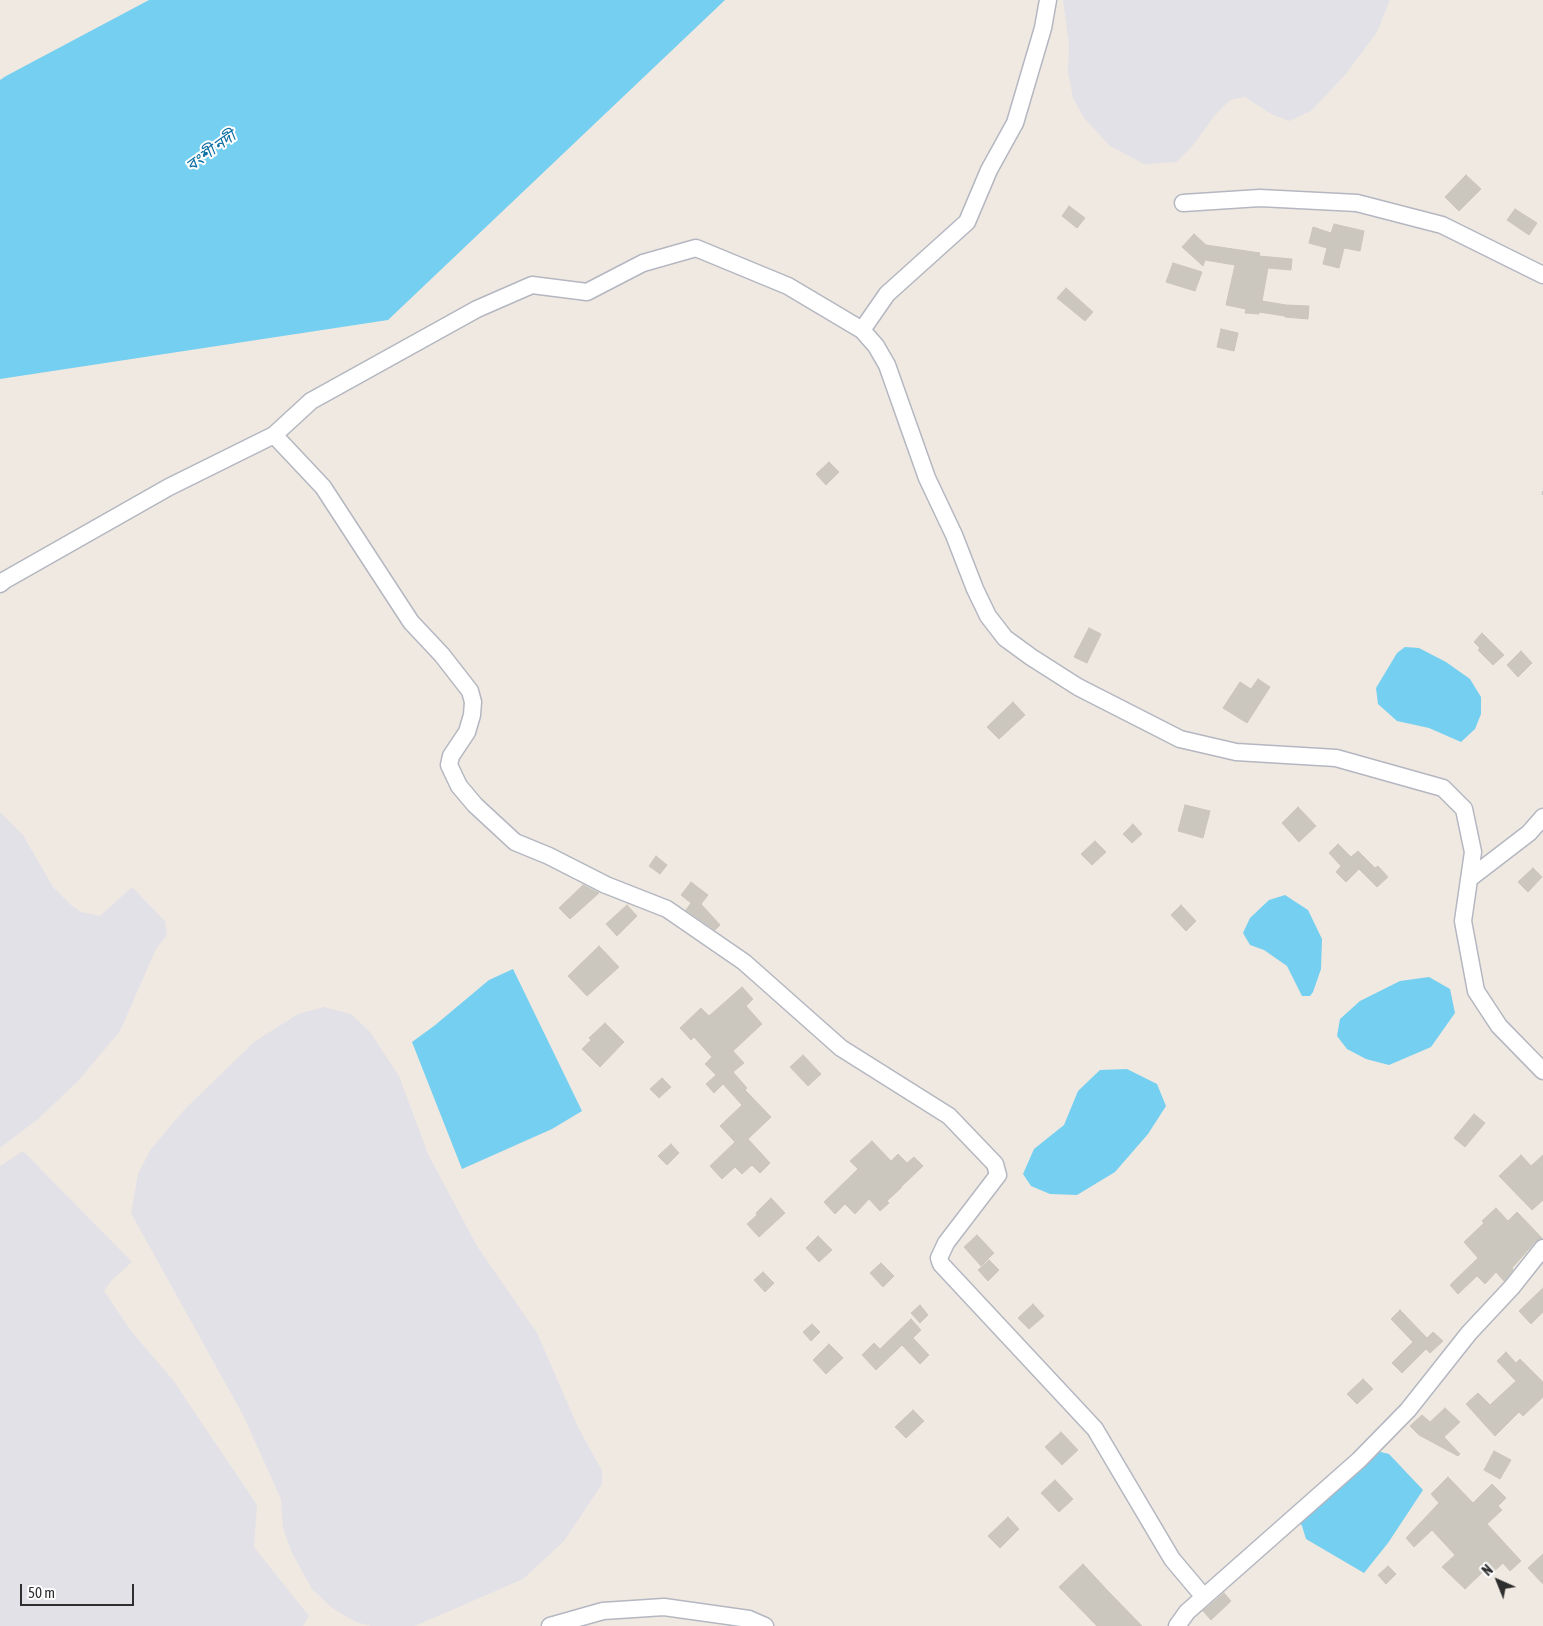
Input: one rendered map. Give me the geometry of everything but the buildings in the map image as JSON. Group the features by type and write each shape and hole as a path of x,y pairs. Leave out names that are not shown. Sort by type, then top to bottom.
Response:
{"street":[{"path":"862,330 887,294 967,222 989,170 1015,123 1043,28 1048,0"},
{"path":"1183,204 1260,198 1357,203 1442,225 1543,275"},
{"path":"0,584 169,487 274,435 311,401 478,309 532,285 587,292 643,263 696,248 788,286 862,330 876,346 887,365 927,478 954,535 974,589 988,616 1005,638 1031,657 1078,687 1180,739 1236,752 1336,758 1443,788 1464,809 1473,852 1463,921 1476,991 1499,1026 1543,1072"},
{"path":"274,435 323,487 411,622 442,655 470,691 473,702 472,715 467,732 451,756 449,765 459,786 475,805 515,842 549,856 606,885 668,909 744,962 841,1048 949,1116 995,1164 998,1175 946,1243 939,1258 941,1264 1095,1429 1172,1559 1204,1597"},
{"path":"1469,879 1529,833 1543,817"},
{"path":"1177,1626 1187,1612 1359,1460 1408,1410 1470,1333 1512,1287 1543,1248"},
{"path":"550,1626 603,1611 664,1607 749,1619 765,1626"}],"shaded area":[{"path":"1063,0 1390,0 1377,32 1346,74 1311,111 1289,121 1271,114 1245,97 1230,100 1215,115 1194,144 1177,162 1144,164 1110,146 1084,118 1073,98 1068,72 1069,44"},
{"path":"0,812 23,835 53,887 71,905 81,912 100,916 132,887 165,921 167,935 156,949 120,1031 78,1081 38,1119 0,1148"},
{"path":"324,1007 351,1014 370,1032 399,1076 428,1154 477,1246 537,1333 577,1425 602,1471 602,1484 564,1541 523,1579 415,1626 371,1626 356,1622 332,1608 312,1589 292,1553 283,1528 281,1499 243,1415 131,1213 138,1174 151,1149 184,1110 254,1042 298,1014"},
{"path":"23,1151 132,1262 112,1280 104,1291 131,1331 173,1380 257,1505 254,1547 309,1616 303,1626 0,1626 0,1166"}],"water":[{"name":"বংশী নদী","path":"149,0 725,0 388,320 0,379 0,80"},
{"path":"1405,647 1419,648 1446,662 1470,679 1481,697 1481,714 1475,729 1461,742 1429,728 1397,721 1378,704 1376,688 1397,653"},
{"path":"1285,895 1308,910 1322,939 1321,969 1310,996 1302,996 1287,966 1264,950 1250,945 1243,933 1250,918 1269,900"},
{"path":"513,969 582,1111 552,1129 462,1169 412,1042 489,980"},
{"path":"1429,977 1450,989 1455,1013 1431,1047 1389,1065 1366,1059 1347,1049 1337,1036 1340,1019 1360,1001 1400,981"},
{"path":"1127,1069 1157,1084 1166,1106 1148,1134 1115,1172 1077,1195 1050,1194 1031,1186 1023,1174 1034,1149 1064,1125 1078,1091 1100,1070"},
{"path":"1373,1450 1389,1454 1423,1490 1388,1543 1364,1573 1306,1539 1302,1526 1298,1521"}]}
